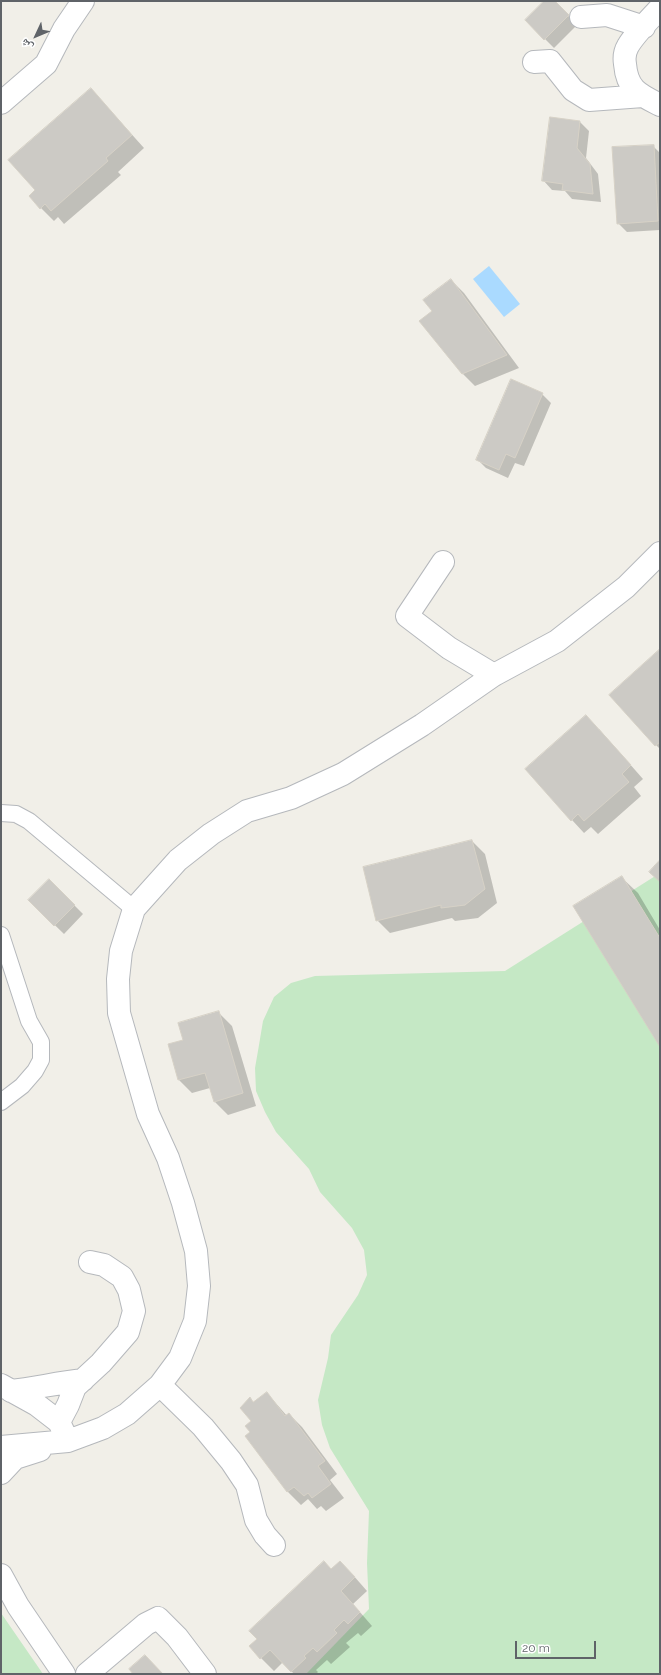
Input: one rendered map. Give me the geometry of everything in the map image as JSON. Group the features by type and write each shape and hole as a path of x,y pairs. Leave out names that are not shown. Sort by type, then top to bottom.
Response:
{"street":[{"path":"1,103 46,64 64,29 83,1"},
{"path":"651,100 629,84 624,57 628,46 660,8"},
{"path":"581,17 607,15 644,27"},
{"path":"534,62 550,61 573,90 589,100 651,100"},
{"path":"1,1473 15,1458 103,1428 127,1414 160,1385 180,1358 194,1321 199,1286 196,1251 184,1203 168,1158 148,1114 119,1013 118,979 121,950 134,909 178,860 211,834 246,810 291,798 343,774 422,725 494,675 557,641 626,587 660,553"},
{"path":"443,562 407,616 449,648 494,675"},
{"path":"59,1422 75,1387 106,1357 128,1332 134,1311 129,1290 122,1277 104,1265 90,1262"},
{"path":"6,1388 43,1387 82,1380"},
{"path":"160,1385 203,1427 247,1484 256,1520 265,1535 274,1545"},
{"path":"6,1388 37,1405 59,1422 68,1441"},
{"path":"1,1447 68,1441"},
{"path":"1,1575 18,1606 64,1674"},
{"path":"87,1674 146,1624 158,1618 178,1638 205,1674"}],"lane":[{"path":"1,813 16,814 28,821 134,909"},
{"path":"1,935 29,1022 41,1042 41,1060 35,1072 22,1086 1,1102"}],"green space":[{"path":"660,873 660,1674 306,1674 369,1609 367,1563 369,1511 330,1448 322,1425 318,1400 328,1358 331,1335 358,1295 367,1275 364,1250 352,1228 320,1192 309,1169 276,1132 256,1091 255,1068 263,1021 274,997 291,983 315,976 505,971"},
{"path":"1,1613 43,1674 1,1674"}],"water":[{"path":"489,266 520,304 504,317 473,279"}],"building":[{"path":"544,1 555,1 569,15 544,40 525,20"},
{"path":"91,88 132,135 106,158 108,161 51,211 45,204 40,209 29,196 35,190 8,160"},
{"path":"550,117 580,121 577,148 590,164 593,194 562,190 563,184 542,181"},
{"path":"654,145 658,221 617,224 612,147"},
{"path":"451,279 507,355 462,374 419,321 432,311 423,300"},
{"path":"511,379 543,393 515,458 506,454 499,470 476,460"},
{"path":"660,649 660,742 655,746 609,695"},
{"path":"586,715 631,765 622,774 629,782 584,821 578,814 571,821 525,769"},
{"path":"472,840 485,889 465,905 441,908 441,905 376,921 363,867"},
{"path":"660,860 660,882 649,872"},
{"path":"622,876 660,938 660,1047 573,906"},
{"path":"49,879 75,905 54,926 28,900"},
{"path":"219,1011 243,1093 214,1102 205,1073 178,1080 168,1044 183,1040 178,1023"},
{"path":"267,1392 285,1416 289,1413 325,1461 318,1466 331,1484 312,1498 308,1493 304,1496 294,1487 287,1492 245,1436 250,1432 245,1426 251,1421 240,1408 250,1397 253,1402"},
{"path":"324,1561 331,1569 340,1561 355,1577 341,1591 360,1612 348,1624 344,1620 334,1630 337,1633 317,1652 313,1648 304,1656 306,1658 291,1672 270,1650 260,1659 249,1646 257,1639 249,1631"},
{"path":"145,1655 163,1674 133,1674 129,1669"}]}
